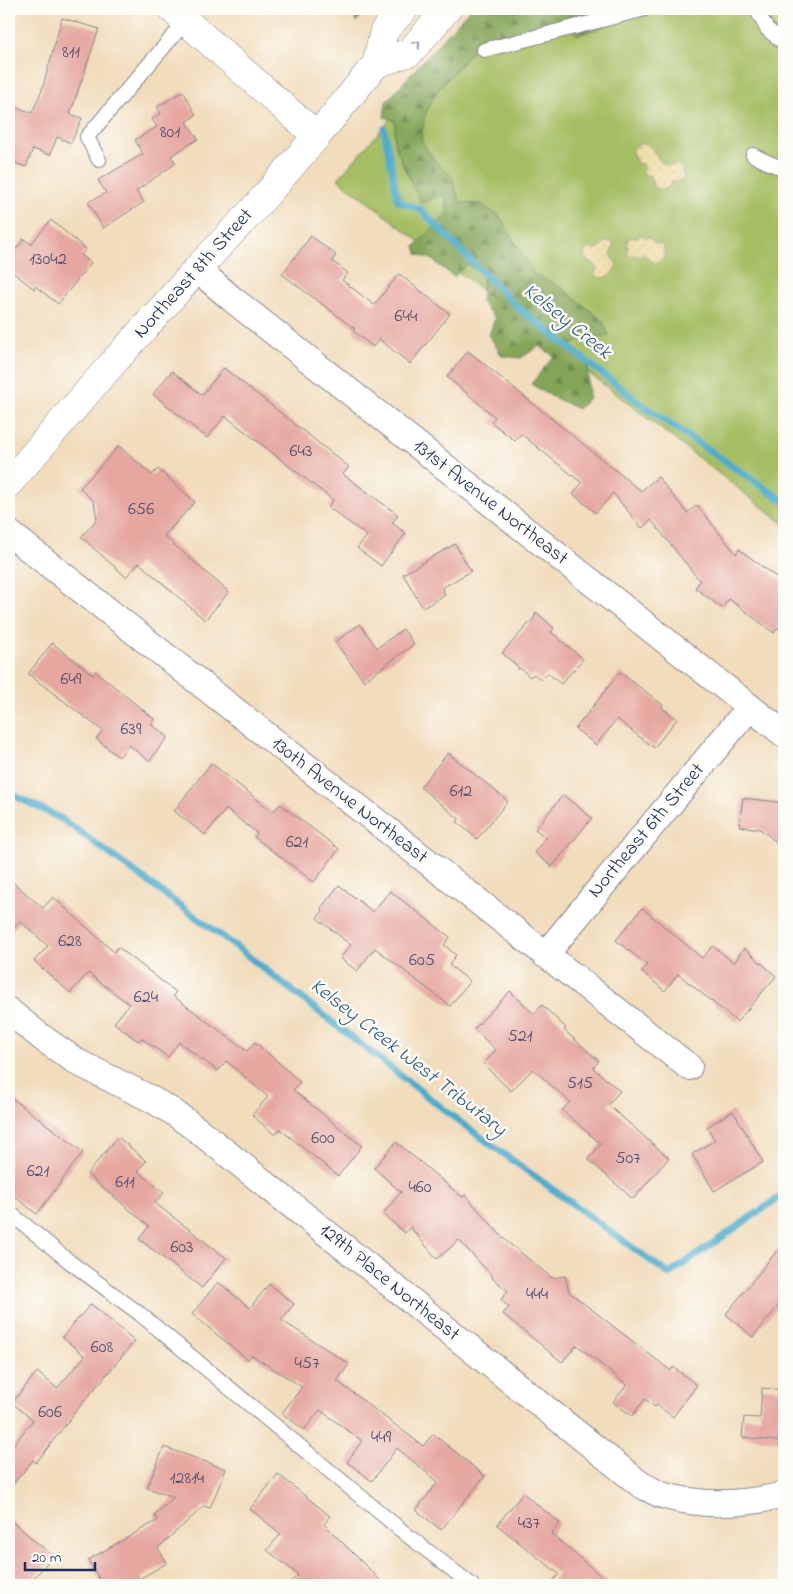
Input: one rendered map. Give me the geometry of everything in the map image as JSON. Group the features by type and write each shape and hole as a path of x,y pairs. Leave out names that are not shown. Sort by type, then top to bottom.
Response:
{"main road":[{"name":"Northeast 8th Street","path":"9,482 317,136 376,64 384,31 404,9"},
{"path":"376,64 410,52 447,9"},
{"path":"179,15 317,136"}],"street":[{"name":"131st Avenue Northeast","path":"197,269 232,299 784,734"},
{"name":"130th Avenue Northeast","path":"9,533 689,1067"},
{"name":"Northeast 6th Street","path":"545,955 749,708"},
{"name":"129th Place Northeast","path":"9,1011 40,1036 78,1062 151,1099 199,1131 640,1484 664,1496 726,1504 784,1495"}],"lane":[{"path":"484,50 645,9"},
{"path":"756,9 767,29 784,43"},
{"path":"99,160 87,137 179,15"},
{"path":"753,155 784,169"},
{"path":"9,1212 70,1262 140,1314 407,1536 472,1585"}],"green space":[{"path":"353,9 368,9 356,22"},
{"path":"470,9 515,9 514,12 521,9 612,9 604,26 578,35 566,25 505,40 490,31 438,90 425,115 421,140 433,158 452,177 460,202 480,204 499,215 534,274 561,287 603,321 609,336 583,338 569,347 588,367 589,398 578,409 531,384 554,356 539,346 521,358 502,356 489,335 495,318 481,302 483,275 467,264 454,277 431,259 417,254 415,246 448,213 444,195 421,203 394,142 395,121 384,117 386,102"},
{"path":"486,9 784,9 784,524 338,179"}],"sand":[{"path":"646,143 662,162 672,165 680,164 684,177 680,181 672,182 667,189 655,189 650,176 643,174 644,165 637,163 631,151 637,145"},
{"path":"642,235 649,237 655,243 663,245 665,255 658,263 653,262 645,255 632,256 627,253 628,238"},
{"path":"609,241 614,243 611,255 617,264 611,274 601,278 594,274 597,270 595,264 586,260 584,257 585,251 590,248 599,248"}],"building":[{"path":"62,18 99,29 70,114 82,118 71,143 57,137 50,155 33,149 26,167 9,161 9,104 32,113 42,90"},
{"path":"183,91 196,115 187,122 198,139 171,156 176,163 136,191 144,202 103,228 88,202 106,193 98,180 143,154 135,140 157,127 152,119 161,113 157,107"},
{"path":"51,220 86,249 81,255 91,263 58,304 35,286 34,289 9,269 9,258 24,239 31,244"},
{"path":"311,236 336,255 332,261 348,273 342,280 374,305 399,274 450,314 410,364 379,339 373,347 353,331 355,329 282,274"},
{"path":"468,351 641,491 658,477 687,513 697,505 736,554 739,549 784,583 784,620 774,633 729,599 722,608 695,588 700,581 651,520 642,528 613,493 596,513 573,494 582,483 521,434 515,441 491,422 495,417 447,377"},
{"path":"224,368 349,467 343,474 398,515 392,523 406,533 381,566 357,548 367,536 328,507 333,500 225,416 207,438 153,394 172,371 202,395"},
{"path":"119,446 152,475 158,469 195,502 164,536 229,592 205,620 139,563 126,577 81,537 97,519 94,502 80,488"},
{"path":"455,544 471,571 442,588 445,595 423,608 403,574"},
{"path":"536,612 554,628 551,632 583,659 561,684 548,673 541,680 534,674 530,677 520,668 518,670 519,668 502,653 534,618"},
{"path":"360,624 377,648 403,629 414,644 364,681 335,642"},
{"path":"52,643 93,675 95,671 154,719 151,724 168,737 149,761 129,745 119,757 96,739 103,731 28,674"},
{"path":"620,672 663,705 662,708 677,719 654,748 617,719 596,745 575,729"},
{"path":"448,753 508,801 477,839 457,822 459,819 420,787"},
{"path":"211,763 273,812 280,804 339,849 314,882 254,837 257,833 226,809 205,835 174,811"},
{"path":"563,795 592,818 552,867 534,852 546,838 535,829"},
{"path":"743,798 777,802 784,807 784,848 760,829 739,826"},
{"path":"9,879 43,908 53,897 114,952 118,947 176,992 173,996 247,1051 255,1042 300,1082 293,1090 362,1146 338,1176 280,1129 275,1135 252,1115 268,1097 226,1061 218,1071 179,1042 168,1057 141,1038 138,1041 114,1023 129,1004 88,973 70,993 34,961 48,946 20,921 9,934"},
{"path":"339,885 373,912 390,891 450,937 444,945 456,955 449,965 470,981 450,1006 375,948 357,971 340,958 351,945 317,918 323,911 321,908"},
{"path":"642,908 702,958 713,946 734,963 744,948 776,976 737,1022 678,974 665,991 641,971 647,965 616,940"},
{"path":"510,991 534,1014 542,1005 566,1028 564,1030 599,1061 593,1068 620,1091 608,1105 669,1158 633,1199 588,1159 601,1144 562,1110 570,1102 533,1069 511,1091 483,1064 496,1050 474,1029"},
{"path":"9,1096 83,1152 37,1214 9,1192"},
{"path":"733,1111 763,1162 714,1191 692,1154 715,1140 707,1127"},
{"path":"118,1137 146,1161 138,1171 164,1193 155,1203 226,1258 202,1288 139,1239 149,1226 87,1174"},
{"path":"396,1142 462,1197 465,1195 505,1240 552,1278 565,1276 569,1292 671,1371 673,1367 697,1385 673,1417 645,1399 632,1416 613,1402 627,1385 577,1345 562,1362 503,1314 509,1307 501,1300 508,1291 492,1278 459,1240 437,1259 410,1227 405,1233 383,1214 401,1192 374,1168"},
{"path":"784,1242 784,1299 753,1337 726,1314"},
{"path":"218,1282 250,1308 269,1284 294,1304 281,1320 349,1364 337,1381 423,1446 433,1434 485,1476 441,1530 416,1510 438,1482 397,1448 372,1481 347,1462 362,1441 320,1410 304,1430 282,1413 302,1387 252,1355 248,1360 192,1314"},
{"path":"91,1304 135,1341 80,1406 36,1463 33,1460 9,1489 9,1450 33,1420 12,1403 37,1372 57,1388 85,1356 62,1337"},
{"path":"762,1388 784,1390 784,1442 742,1437 744,1417 760,1418"},
{"path":"164,1447 226,1469 210,1508 204,1506 158,1548 167,1563 141,1578 145,1585 103,1585 88,1560 158,1520 154,1515 174,1497 147,1488"},
{"path":"278,1474 330,1516 324,1524 385,1585 287,1585 298,1575 267,1550 281,1534 250,1509"},
{"path":"523,1493 560,1523 551,1534 612,1585 549,1585 559,1574 497,1525"},
{"path":"9,1519 53,1556 28,1585 9,1585"}],"waterway":[{"name":"Kelsey Creek","path":"384,129 398,201 420,209 516,306 645,407 784,501"},
{"name":"Kelsey Creek West Tributary","path":"9,793 62,819 234,945 460,1122 669,1274 784,1194"}]}
